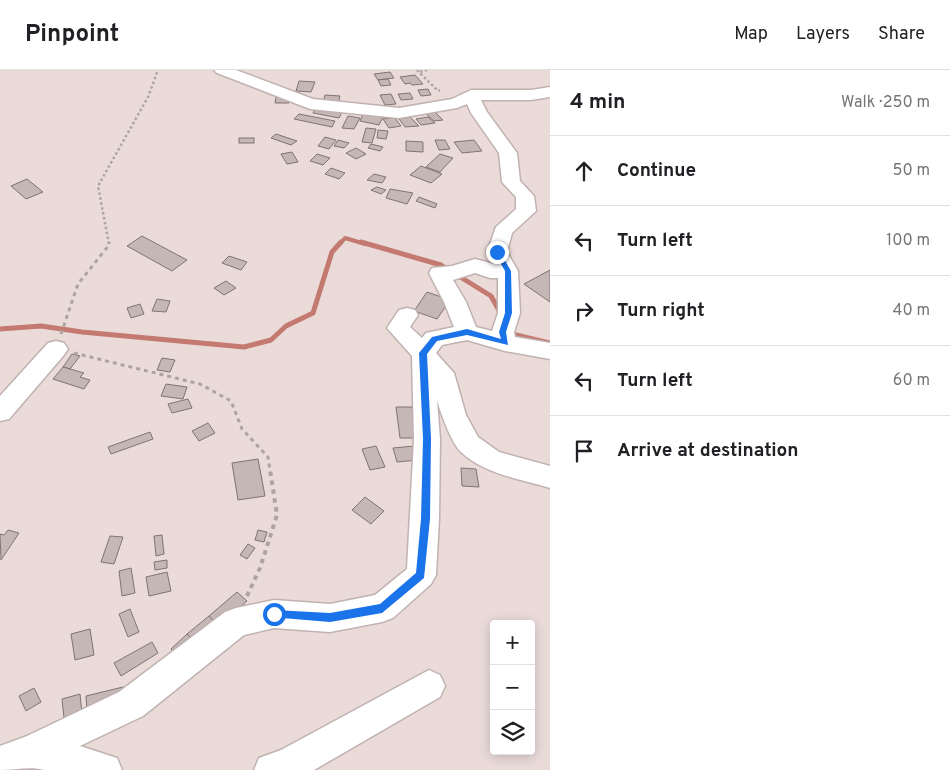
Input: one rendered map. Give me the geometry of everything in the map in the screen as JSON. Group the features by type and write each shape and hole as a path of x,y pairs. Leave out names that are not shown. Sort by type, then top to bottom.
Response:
{"street":[{"path":"222,70 310,104 399,113 457,103 471,95 531,95 550,92"},
{"path":"471,95 479,113 508,153 511,182 525,196 526,211 504,231 497,252 508,271 506,330"},
{"path":"467,332 455,302 439,273 457,272 474,266 490,271 508,271"},
{"path":"407,315 398,328 442,373 454,414 469,444 491,460 550,477"},
{"path":"0,763 34,750 131,704 236,622 274,614 330,618 382,608 421,575 425,519 427,439 423,353 434,339 467,332 506,330 550,351"},
{"path":"0,412 58,343"},
{"path":"282,769 429,686"},
{"path":"34,750 105,770"}],"path":[{"path":"158,70 148,97 98,186 109,245 78,284 58,343 200,384 230,400 242,429 268,457 277,515 260,568 236,622"},
{"path":"417,70 438,90 466,87 471,95"},
{"path":"420,72 427,70"}],"building":[{"path":"390,72 394,78 378,80 374,74"},
{"path":"415,75 423,84 405,84 400,77"},
{"path":"388,79 391,85 381,86 378,80"},
{"path":"299,81 315,82 311,92 296,91"},
{"path":"428,89 431,95 421,96 418,90"},
{"path":"410,93 413,99 401,100 398,94"},
{"path":"391,94 396,104 385,105 380,95"},
{"path":"325,95 340,96 338,104 323,102"},
{"path":"276,97 290,97 289,103 275,103"},
{"path":"316,107 342,112 339,118 313,113"},
{"path":"435,112 443,120 434,121 426,114"},
{"path":"299,114 335,121 332,127 294,119"},
{"path":"363,114 383,117 379,125 360,121"},
{"path":"348,116 360,118 354,129 342,128"},
{"path":"394,117 401,126 389,128 383,119"},
{"path":"410,117 419,126 405,127 399,119"},
{"path":"428,117 435,123 421,125 416,119"},
{"path":"366,128 376,129 372,143 362,142"},
{"path":"378,130 388,131 386,139 377,138"},
{"path":"276,134 297,141 291,145 271,138"},
{"path":"325,137 336,140 329,149 318,146"},
{"path":"239,138 254,138 254,143 239,143"},
{"path":"338,140 349,143 344,148 334,146"},
{"path":"435,140 445,140 450,149 439,150"},
{"path":"474,140 482,151 462,153 454,142"},
{"path":"406,141 423,142 423,152 406,151"},
{"path":"371,144 383,147 380,151 368,148"},
{"path":"356,148 366,154 356,159 346,153"},
{"path":"292,152 298,162 287,164 281,154"},
{"path":"317,154 330,158 323,165 310,161"},
{"path":"440,154 453,158 440,172 426,167"},
{"path":"421,166 442,174 431,183 410,175"},
{"path":"331,168 345,173 339,179 325,174"},
{"path":"374,174 386,177 382,183 367,180"},
{"path":"27,179 43,192 26,199 11,186"},
{"path":"377,187 386,190 381,194 371,190"},
{"path":"390,189 413,193 407,204 386,198"},
{"path":"419,197 437,204 435,208 416,201"},
{"path":"142,236 187,260 172,271 127,246"},
{"path":"229,256 247,262 241,270 222,263"},
{"path":"550,270 550,302 524,284"},
{"path":"226,281 236,288 224,295 214,288"},
{"path":"427,292 450,300 437,319 414,311"},
{"path":"157,299 170,301 166,312 152,311"},
{"path":"140,304 144,314 131,318 127,308"},
{"path":"72,354 80,356 70,369 63,367"},
{"path":"162,358 175,360 170,372 157,370"},
{"path":"63,367 84,373 80,377 90,380 84,389 53,379"},
{"path":"166,384 187,387 183,399 161,396"},
{"path":"188,399 192,408 172,413 168,404"},
{"path":"396,407 412,407 416,438 400,438"},
{"path":"208,423 215,433 199,441 192,431"},
{"path":"150,432 153,439 111,454 108,447"},
{"path":"376,446 385,467 370,470 362,449"},
{"path":"414,446 418,460 397,462 393,448"},
{"path":"258,459 265,496 238,500 232,463"},
{"path":"461,468 476,469 479,487 462,486"},
{"path":"365,497 384,511 371,524 352,510"},
{"path":"8,530 19,533 1,560 0,534 4,535"},
{"path":"258,530 267,532 264,542 255,540"},
{"path":"162,535 164,554 156,556 154,536"},
{"path":"110,536 123,537 114,564 101,562"},
{"path":"248,544 255,548 247,559 240,555"},
{"path":"167,560 167,568 155,570 154,562"},
{"path":"131,568 135,593 122,596 119,571"},
{"path":"167,572 171,591 149,596 146,577"},
{"path":"237,592 247,601 218,626 209,616"},
{"path":"130,609 139,632 128,637 119,614"},
{"path":"209,616 218,626 197,644 187,634"},
{"path":"90,629 94,655 75,660 71,634"},
{"path":"187,634 197,644 180,659 171,649"},
{"path":"152,642 158,653 121,676 114,663"},
{"path":"123,687 124,701 87,711 86,696"},
{"path":"34,688 41,702 26,711 19,696"},
{"path":"80,694 82,713 64,718 62,699"}],"waterway":[{"path":"340,244 345,238 365,244"},
{"path":"0,329 41,326 82,332 244,347 271,340 286,326 313,313 332,252 341,242"},
{"path":"361,242 441,265 491,296 501,314"},
{"path":"510,331 512,334 550,343"}],"route":[{"path":"274,614 330,618 382,608 421,575 425,519 427,439 423,353 434,339 467,332 505,343 503,332 508,313 508,271 497,252"}]}
